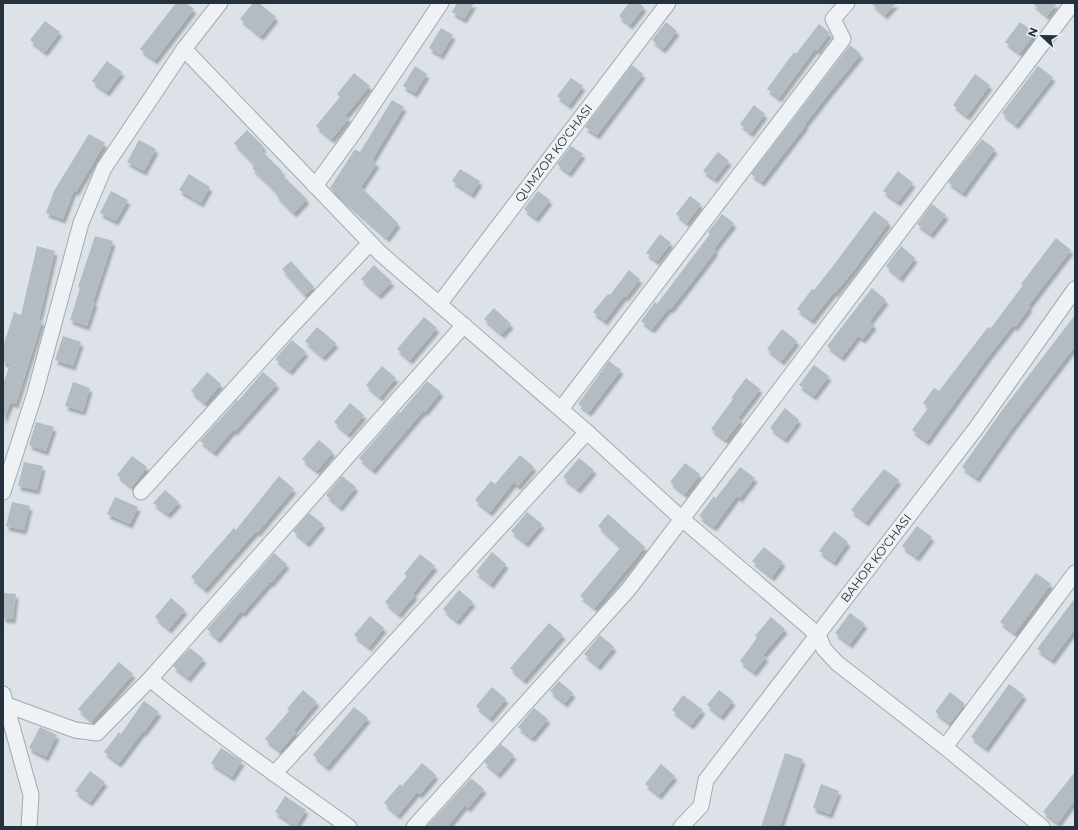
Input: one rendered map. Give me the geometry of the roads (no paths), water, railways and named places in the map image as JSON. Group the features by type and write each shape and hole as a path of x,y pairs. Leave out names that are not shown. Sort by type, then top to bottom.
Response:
{"street":[{"path":"3,492 35,393 81,223 104,168 184,49 220,3"},
{"path":"316,186 441,3"},
{"name":"QUMZOR KO'CHASI","path":"440,304 668,3"},
{"path":"561,409 844,39 832,19 847,3"},
{"path":"414,827 628,590 1074,3"},
{"path":"184,49 380,253 561,409 682,519 818,635 824,649 837,663 945,747 1042,827"},
{"path":"141,492 288,330 370,243"},
{"name":"BAHOR KO'CHASI","path":"681,827 701,806 706,780 977,427 1075,289"},
{"path":"5,699 75,730 97,733 150,679 464,325"},
{"path":"274,774 587,432"},
{"path":"945,747 1075,573"},
{"path":"150,679 274,774 349,827"},
{"path":"5,699 30,795 29,827"}]}
